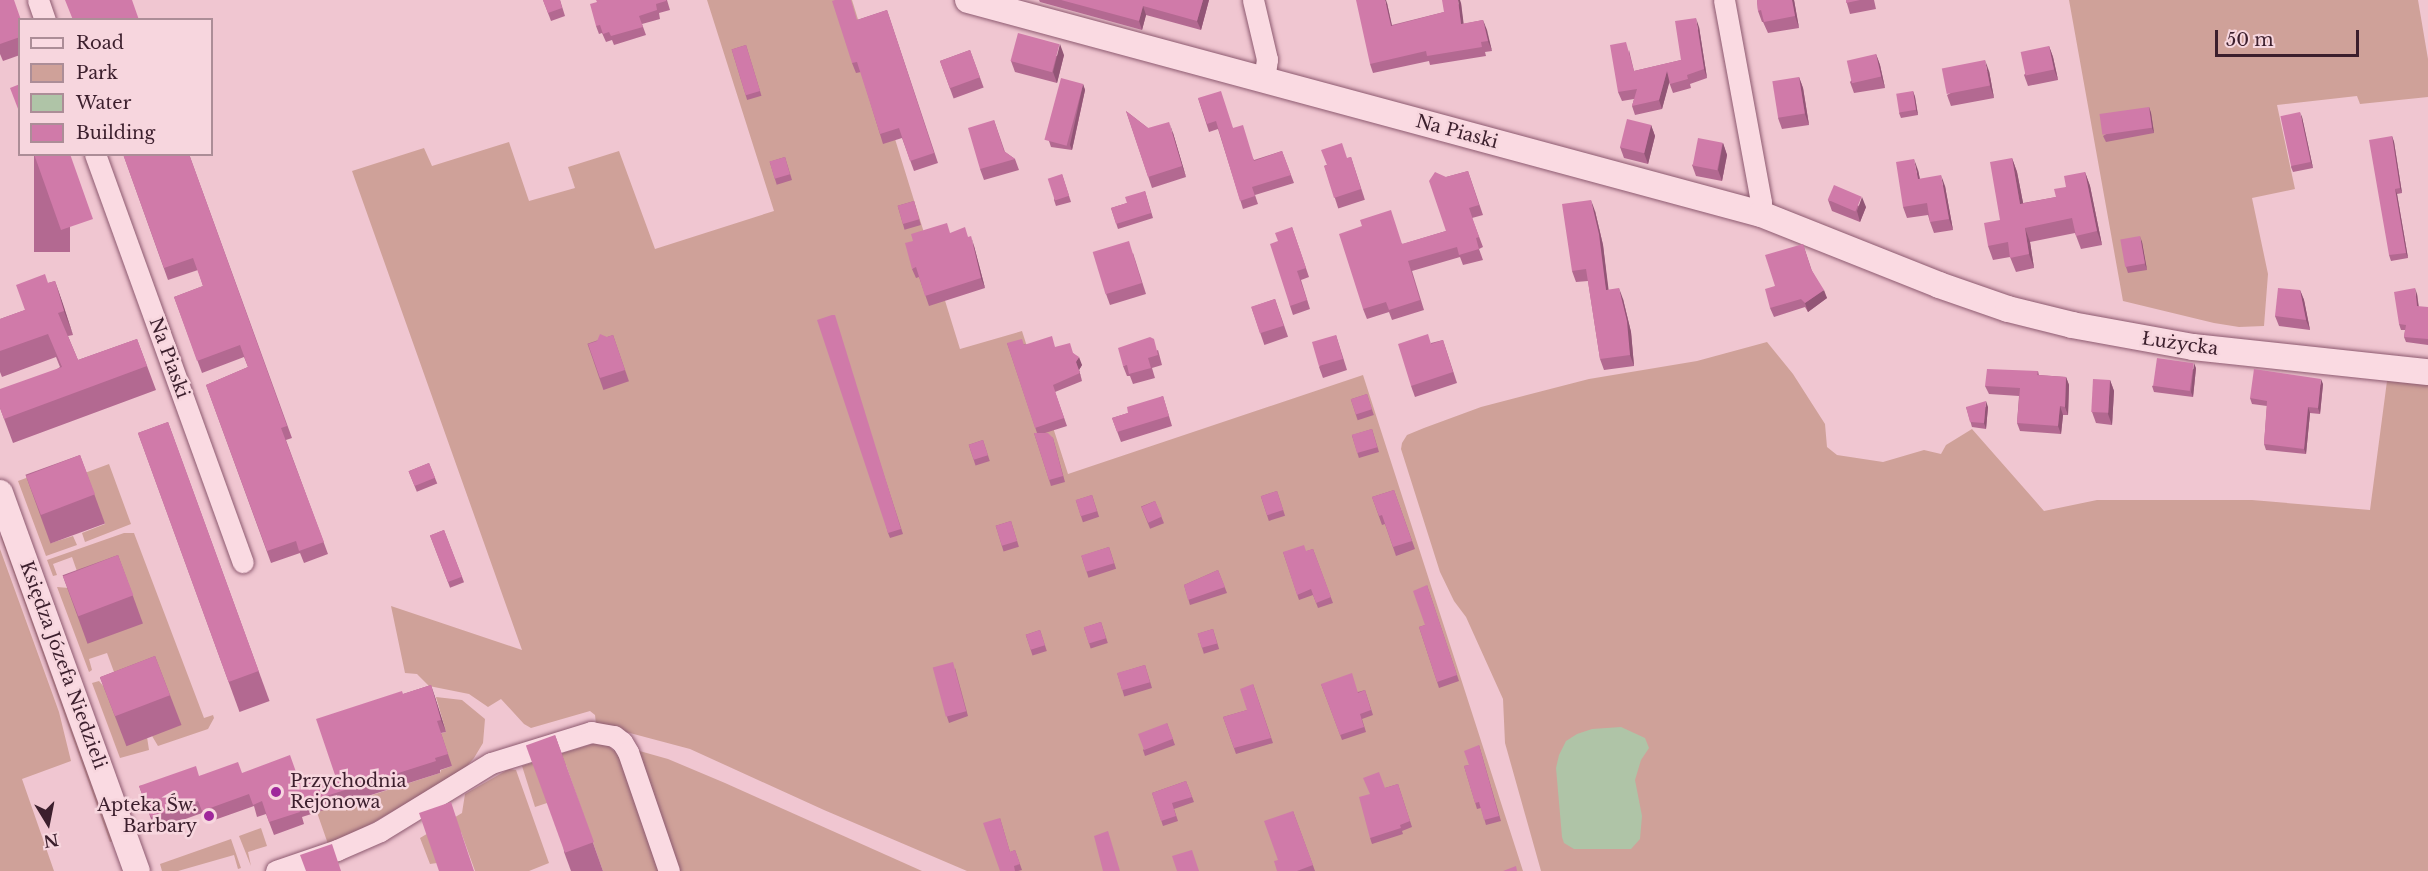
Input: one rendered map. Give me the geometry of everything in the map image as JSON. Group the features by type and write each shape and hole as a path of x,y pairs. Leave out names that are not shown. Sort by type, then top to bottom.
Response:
{"street":[{"path":"38,0 44,18"},
{"name":"Na Piaski","path":"968,0 1761,214 1939,285"},
{"path":"1253,0 1267,59 1264,80"},
{"path":"1724,0 1753,157 1761,214"},
{"name":"Na Piaski","path":"96,156 243,562"},
{"name":"Łużycka","path":"1939,285 2008,309 2128,338 2428,372"},
{"name":"Księdza Józefa Niedzieli","path":"0,493 137,871"},
{"path":"276,871 337,850 380,831 491,762 591,732 614,736 628,752 669,871"}],"green space":[{"path":"707,0 852,0 960,349 1022,331 1068,474 1363,375 1523,871 967,871 824,810 690,749 596,724 595,715 590,711 531,728 524,724 501,699 488,707 469,694 429,686 417,674 405,673 391,606 522,650 352,171 424,148 432,166 509,142 529,201 575,188 568,167 619,151 655,249 774,211"},
{"path":"2069,0 2418,0 2428,59 2428,97 2360,104 2357,96 2277,105 2295,189 2252,198 2268,274 2264,326 2239,327 2214,323 2123,301"},
{"path":"1767,342 1793,374 1825,424 1827,447 1837,455 1883,462 1924,450 1941,454 1946,445 1972,429 2044,511 2097,500 2252,500 2370,510 2387,381 2428,385 2428,871 1541,871 1505,743 1503,699 1466,617 1454,601 1440,572 1401,449 1402,443 1407,435 1481,407 1589,379 1697,361"},
{"path":"67,463 51,543 73,536 77,545 46,556 18,481"},
{"path":"109,464 131,524 85,542 82,533 105,524 82,474"},
{"path":"124,533 134,533 204,718 213,715 214,718 208,729 158,746 114,672 107,653 89,659 92,670 89,672 57,587 69,588 79,577 72,557 53,564 57,575 53,576 47,560"},
{"path":"3,534 114,841 110,842 1,537"},
{"path":"0,549 59,712 71,761 22,779 54,871 0,871"},
{"path":"99,681 147,737 149,750 120,758 92,683"},
{"path":"436,697 462,700 485,719 483,743 474,758 466,767 418,797 360,830 328,844 313,801 326,810 440,773 441,770 452,766 428,737 446,732"},
{"path":"595,743 607,745 614,751 618,747 664,871 603,871 566,765 547,803 535,807 522,766"},
{"path":"636,750 668,759 725,783 922,871 677,871"},
{"path":"509,769 516,770 549,863 529,871 475,871 461,832 437,863 430,864 420,838 462,813 465,794"},
{"path":"261,828 267,846 248,852 251,866 239,836"},
{"path":"231,839 241,868 238,869 234,855 178,871 162,871 160,864"}],"water":[{"path":"1621,727 1645,738 1649,748 1641,760 1635,780 1642,816 1640,839 1631,849 1574,849 1564,843 1562,837 1556,768 1559,755 1566,741 1577,734 1592,729"}],"building":[{"path":"0,0 14,0 20,18 18,18 18,38 0,44"},
{"path":"65,0 132,0 138,18 72,18"},
{"path":"543,0 560,0 562,8 548,13"},
{"path":"596,0 666,1 656,4 657,10 639,16 643,27 611,36 609,32 603,34 600,25 596,26 590,4 597,2"},
{"path":"851,0 857,20 887,10 934,153 910,161 899,128 880,134 857,62 852,63 832,1"},
{"path":"1061,0 1203,0 1197,21 1143,6 1139,21"},
{"path":"1356,0 1385,0 1391,26 1444,12 1442,0 1458,0 1461,24 1483,20 1488,41 1481,42 1482,47 1427,56 1426,51 1370,64"},
{"path":"1757,0 1792,0 1795,16 1764,22 1761,10 1758,11"},
{"path":"1696,18 1704,69 1687,75 1688,79 1670,84 1667,71 1659,100 1632,106 1637,89 1618,92 1610,45 1626,42 1634,71 1681,60 1675,21"},
{"path":"1018,33 1060,44 1052,72 1010,61"},
{"path":"746,45 760,91 746,95 732,49"},
{"path":"2049,46 2054,69 2026,76 2021,52"},
{"path":"970,50 980,77 950,88 940,61"},
{"path":"1876,54 1881,76 1852,83 1847,61"},
{"path":"1985,60 1990,86 1947,94 1942,68"},
{"path":"1799,77 1805,114 1778,118 1772,81"},
{"path":"1061,78 1083,84 1067,146 1044,140"},
{"path":"18,85 18,109 10,88"},
{"path":"1221,91 1233,128 1243,125 1254,161 1282,151 1291,175 1252,187 1255,196 1240,201 1216,121 1207,124 1198,98"},
{"path":"1913,91 1916,110 1899,112 1896,94"},
{"path":"2149,107 2152,128 2102,135 2099,114"},
{"path":"1126,111 1148,128 1169,122 1182,166 1148,177"},
{"path":"2300,112 2311,162 2291,166 2280,116"},
{"path":"1627,119 1651,125 1644,153 1620,147"},
{"path":"994,120 1004,151 1015,159 980,169 968,128"},
{"path":"2392,136 2400,188 2395,189 2406,253 2389,255 2369,140"},
{"path":"1698,138 1723,143 1717,170 1693,165"},
{"path":"1342,143 1347,158 1351,157 1361,189 1334,198 1324,166 1327,165 1321,150"},
{"path":"35,156 71,156 93,219 61,230"},
{"path":"124,156 190,156 287,426 281,428 324,542 299,551 296,541 267,551 206,385 248,367 240,345 197,361 174,297 203,286 193,258 164,268"},
{"path":"785,157 790,174 775,179 770,161"},
{"path":"2012,158 2020,204 2056,197 2054,189 2066,187 2064,176 2085,172 2097,231 2076,236 2072,218 2025,228 2029,254 2010,258 2008,242 1988,246 1984,223 2000,220 1990,162"},
{"path":"1914,159 1918,179 1941,175 1949,219 1930,222 1927,203 1903,207 1896,162"},
{"path":"1468,171 1479,205 1469,208 1479,237 1476,238 1479,249 1459,255 1457,247 1408,261 1420,300 1389,310 1386,302 1363,309 1339,234 1362,226 1360,220 1391,210 1402,244 1446,231 1429,181 1435,172 1446,177"},
{"path":"1062,174 1069,196 1055,201 1048,179"},
{"path":"1834,185 1862,197 1855,211 1828,200"},
{"path":"1145,191 1151,213 1116,224 1111,208 1127,203 1125,197"},
{"path":"1591,200 1599,234 1606,290 1619,288 1627,321 1630,355 1600,359 1586,269 1572,271 1562,204"},
{"path":"914,201 919,219 903,224 898,206"},
{"path":"947,223 950,233 965,227 968,237 971,236 981,278 925,296 916,267 912,269 905,243 913,241 911,234"},
{"path":"1292,227 1306,268 1297,271 1307,300 1290,306 1270,244 1278,241 1275,233"},
{"path":"2140,236 2145,264 2125,267 2120,239"},
{"path":"1129,241 1142,283 1106,294 1093,252"},
{"path":"1803,244 1811,269 1824,290 1805,303 1801,299 1770,308 1765,289 1775,286 1765,255"},
{"path":"45,274 48,283 55,281 64,311 58,313 78,360 137,339 147,366 4,419 0,408 0,389 62,367 48,334 0,351 0,319 25,310 16,285"},
{"path":"2278,288 2300,290 2306,320 2275,316"},
{"path":"2415,288 2417,306 2428,307 2428,339 2404,337 2406,325 2399,324 2394,292"},
{"path":"1275,299 1284,326 1260,333 1251,307"},
{"path":"835,315 901,529 888,533 817,320"},
{"path":"600,334 607,337 613,335 625,370 600,378 588,344 597,341"},
{"path":"1428,334 1431,344 1443,340 1453,372 1411,386 1398,344"},
{"path":"1336,335 1343,359 1319,366 1312,342"},
{"path":"1052,336 1055,347 1070,343 1073,353 1079,357 1076,362 1080,373 1053,385 1064,418 1035,428 1007,343 1022,339 1024,345"},
{"path":"1150,337 1154,339 1158,355 1148,358 1151,368 1129,374 1127,365 1123,366 1118,348"},
{"path":"2157,358 2194,363 2190,391 2153,386"},
{"path":"1987,369 2038,371 2037,375 2066,377 2065,407 2060,406 2058,426 2017,423 2020,388 1985,386"},
{"path":"2254,369 2321,379 2318,408 2308,407 2304,449 2264,444 2267,401 2250,398"},
{"path":"2093,379 2110,380 2108,413 2091,412"},
{"path":"1367,394 1372,409 1356,414 1351,399"},
{"path":"1163,396 1169,416 1117,432 1112,418 1128,413 1127,407"},
{"path":"1986,401 1984,423 1970,422 1966,407"},
{"path":"168,422 259,671 229,682 138,433"},
{"path":"1372,429 1377,447 1357,453 1352,435"},
{"path":"1034,433 1048,433 1053,438 1063,476 1049,480"},
{"path":"983,440 988,455 974,460 969,445"},
{"path":"80,455 95,494 41,515 26,476"},
{"path":"429,463 435,478 415,486 409,471"},
{"path":"1394,490 1412,541 1393,547 1382,515 1379,516 1372,497"},
{"path":"1277,491 1283,510 1267,515 1261,496"},
{"path":"1092,495 1097,511 1081,516 1076,500"},
{"path":"1155,501 1162,517 1148,523 1141,507"},
{"path":"1011,521 1017,541 1002,546 996,526"},
{"path":"444,530 462,577 448,582 430,535"},
{"path":"1304,545 1306,551 1313,549 1331,597 1316,603 1311,589 1297,595 1283,552"},
{"path":"1109,547 1114,563 1086,572 1081,555"},
{"path":"118,555 133,595 78,616 63,576"},
{"path":"1218,570 1225,587 1188,600 1184,585"},
{"path":"1427,585 1457,675 1437,682 1419,627 1425,625 1413,591"},
{"path":"1101,622 1106,638 1089,644 1084,627"},
{"path":"1213,629 1217,643 1202,648 1198,633"},
{"path":"1040,630 1045,645 1031,650 1026,635"},
{"path":"155,656 170,695 115,716 100,677"},
{"path":"953,662 966,711 946,717 933,667"},
{"path":"1145,665 1150,682 1122,690 1117,673"},
{"path":"1352,673 1358,693 1365,690 1371,710 1360,714 1364,727 1340,735 1321,684"},
{"path":"1253,684 1271,738 1234,748 1223,717 1247,710 1240,689"},
{"path":"431,685 441,720 437,721 448,754 435,758 436,761 298,805 300,812 269,822 262,801 253,805 249,794 202,811 198,801 151,817 139,786 196,766 199,776 238,762 242,773 290,755 301,786 335,775 316,719 402,691 403,694"},
{"path":"1167,723 1173,739 1144,750 1138,734"},
{"path":"555,735 594,842 565,853 526,746"},
{"path":"1479,745 1499,816 1484,820 1479,802 1475,803 1464,766 1469,765 1464,751"},
{"path":"1379,772 1385,788 1398,784 1410,821 1400,825 1401,828 1370,838 1359,797 1370,794 1363,778"},
{"path":"1186,781 1192,797 1172,803 1176,816 1161,821 1152,793"},
{"path":"451,802 474,871 439,871 419,813"},
{"path":"1293,811 1313,865 1297,871 1277,871 1274,861 1278,860 1264,821"},
{"path":"1000,818 1010,852 1015,850 1020,864 1014,866 1015,871 1000,871 983,823"},
{"path":"1108,831 1120,871 1103,871 1094,836"},
{"path":"332,844 341,871 306,871 300,855"},
{"path":"1192,850 1199,871 1177,871 1172,856"},
{"path":"1516,866 1517,871 1503,871"}],"place":[{"name":"Przychodnia Rejonowa","path":"276,792"},
{"name":"Apteka Św. Barbary","path":"209,816"}]}
